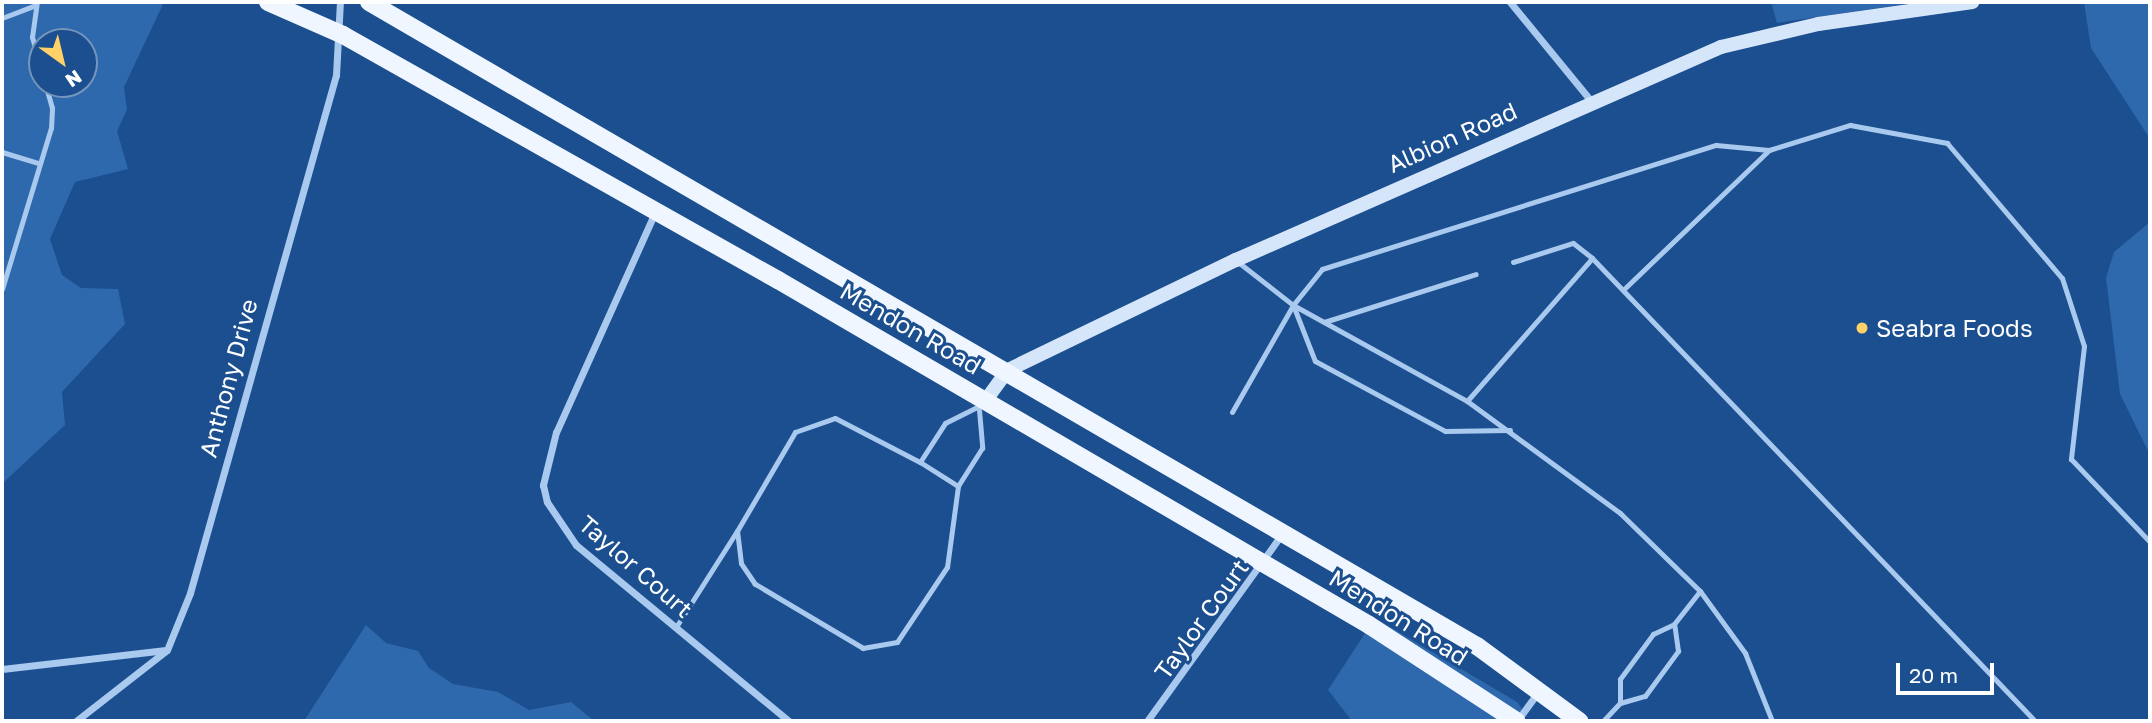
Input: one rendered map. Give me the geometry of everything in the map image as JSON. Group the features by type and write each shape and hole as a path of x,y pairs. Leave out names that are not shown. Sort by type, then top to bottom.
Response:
{"main road":[{"name":"Mendon Road","path":"268,2 342,35 656,210 982,405 1265,564 1517,721"},
{"name":"Mendon Road","path":"369,2 1008,370 1281,536 1477,646 1579,721"}],"street":[{"name":"Anthony Drive","path":"167,650 190,593 342,35 340,2"},
{"path":"1510,2 1591,101"},
{"name":"Albion Road","path":"982,405 1008,370 1236,260 1591,101 1721,47 1818,23 1972,2"},
{"name":"Taylor Court","path":"656,210 556,432 543,485 556,521 576,545 789,721"},
{"name":"Taylor Court","path":"1147,721 1265,564 1281,536"},
{"path":"2,669 167,650"},
{"path":"76,721 167,650"},
{"path":"1517,721 1539,692"}],"lane":[{"path":"2,18 37,3"},
{"path":"2,289 39,163 52,108 32,37 37,3"},
{"path":"1232,412 1293,304 1322,269 1716,145 1769,150 1850,125 1947,143 2062,278 2084,346 2071,459 2150,542"},
{"path":"1623,290 1769,150"},
{"path":"2,152 39,163"},
{"path":"1513,262 1573,243 1592,258 2035,721"},
{"path":"1467,401 1592,258"},
{"path":"1236,260 1293,304 1467,401 1511,430 1620,513 1700,591 1745,653 1772,721"},
{"path":"1324,322 1476,274"},
{"path":"1293,304 1315,360 1446,431 1511,430"},
{"path":"737,531 741,563 755,584 863,648 897,642 947,567 958,486 982,448 982,405 945,423 920,462"},
{"path":"676,627 737,531 794,432 835,418 920,462 958,486"},
{"path":"1620,703 1620,679 1653,634 1674,624 1700,591"},
{"path":"1604,721 1620,703 1645,696 1678,651 1674,624"}],"shaded area":[{"path":"2,2 164,2 124,87 127,110 117,131 128,169 75,182 50,239 62,275 81,288 118,289 125,324 62,392 65,425 4,482"},
{"path":"1771,2 1919,2 1777,23"},
{"path":"2084,2 2150,2 2150,139 2091,48"},
{"path":"2150,222 2150,455 2120,394 2106,278 2114,252"},
{"path":"1375,618 1517,702 1523,710 1515,721 1352,721 1328,690"},
{"path":"366,625 386,643 418,651 429,668 453,684 498,692 529,710 571,702 594,721 304,721"}],"place":[{"name":"Seabra Foods","path":"1862,328"}]}
